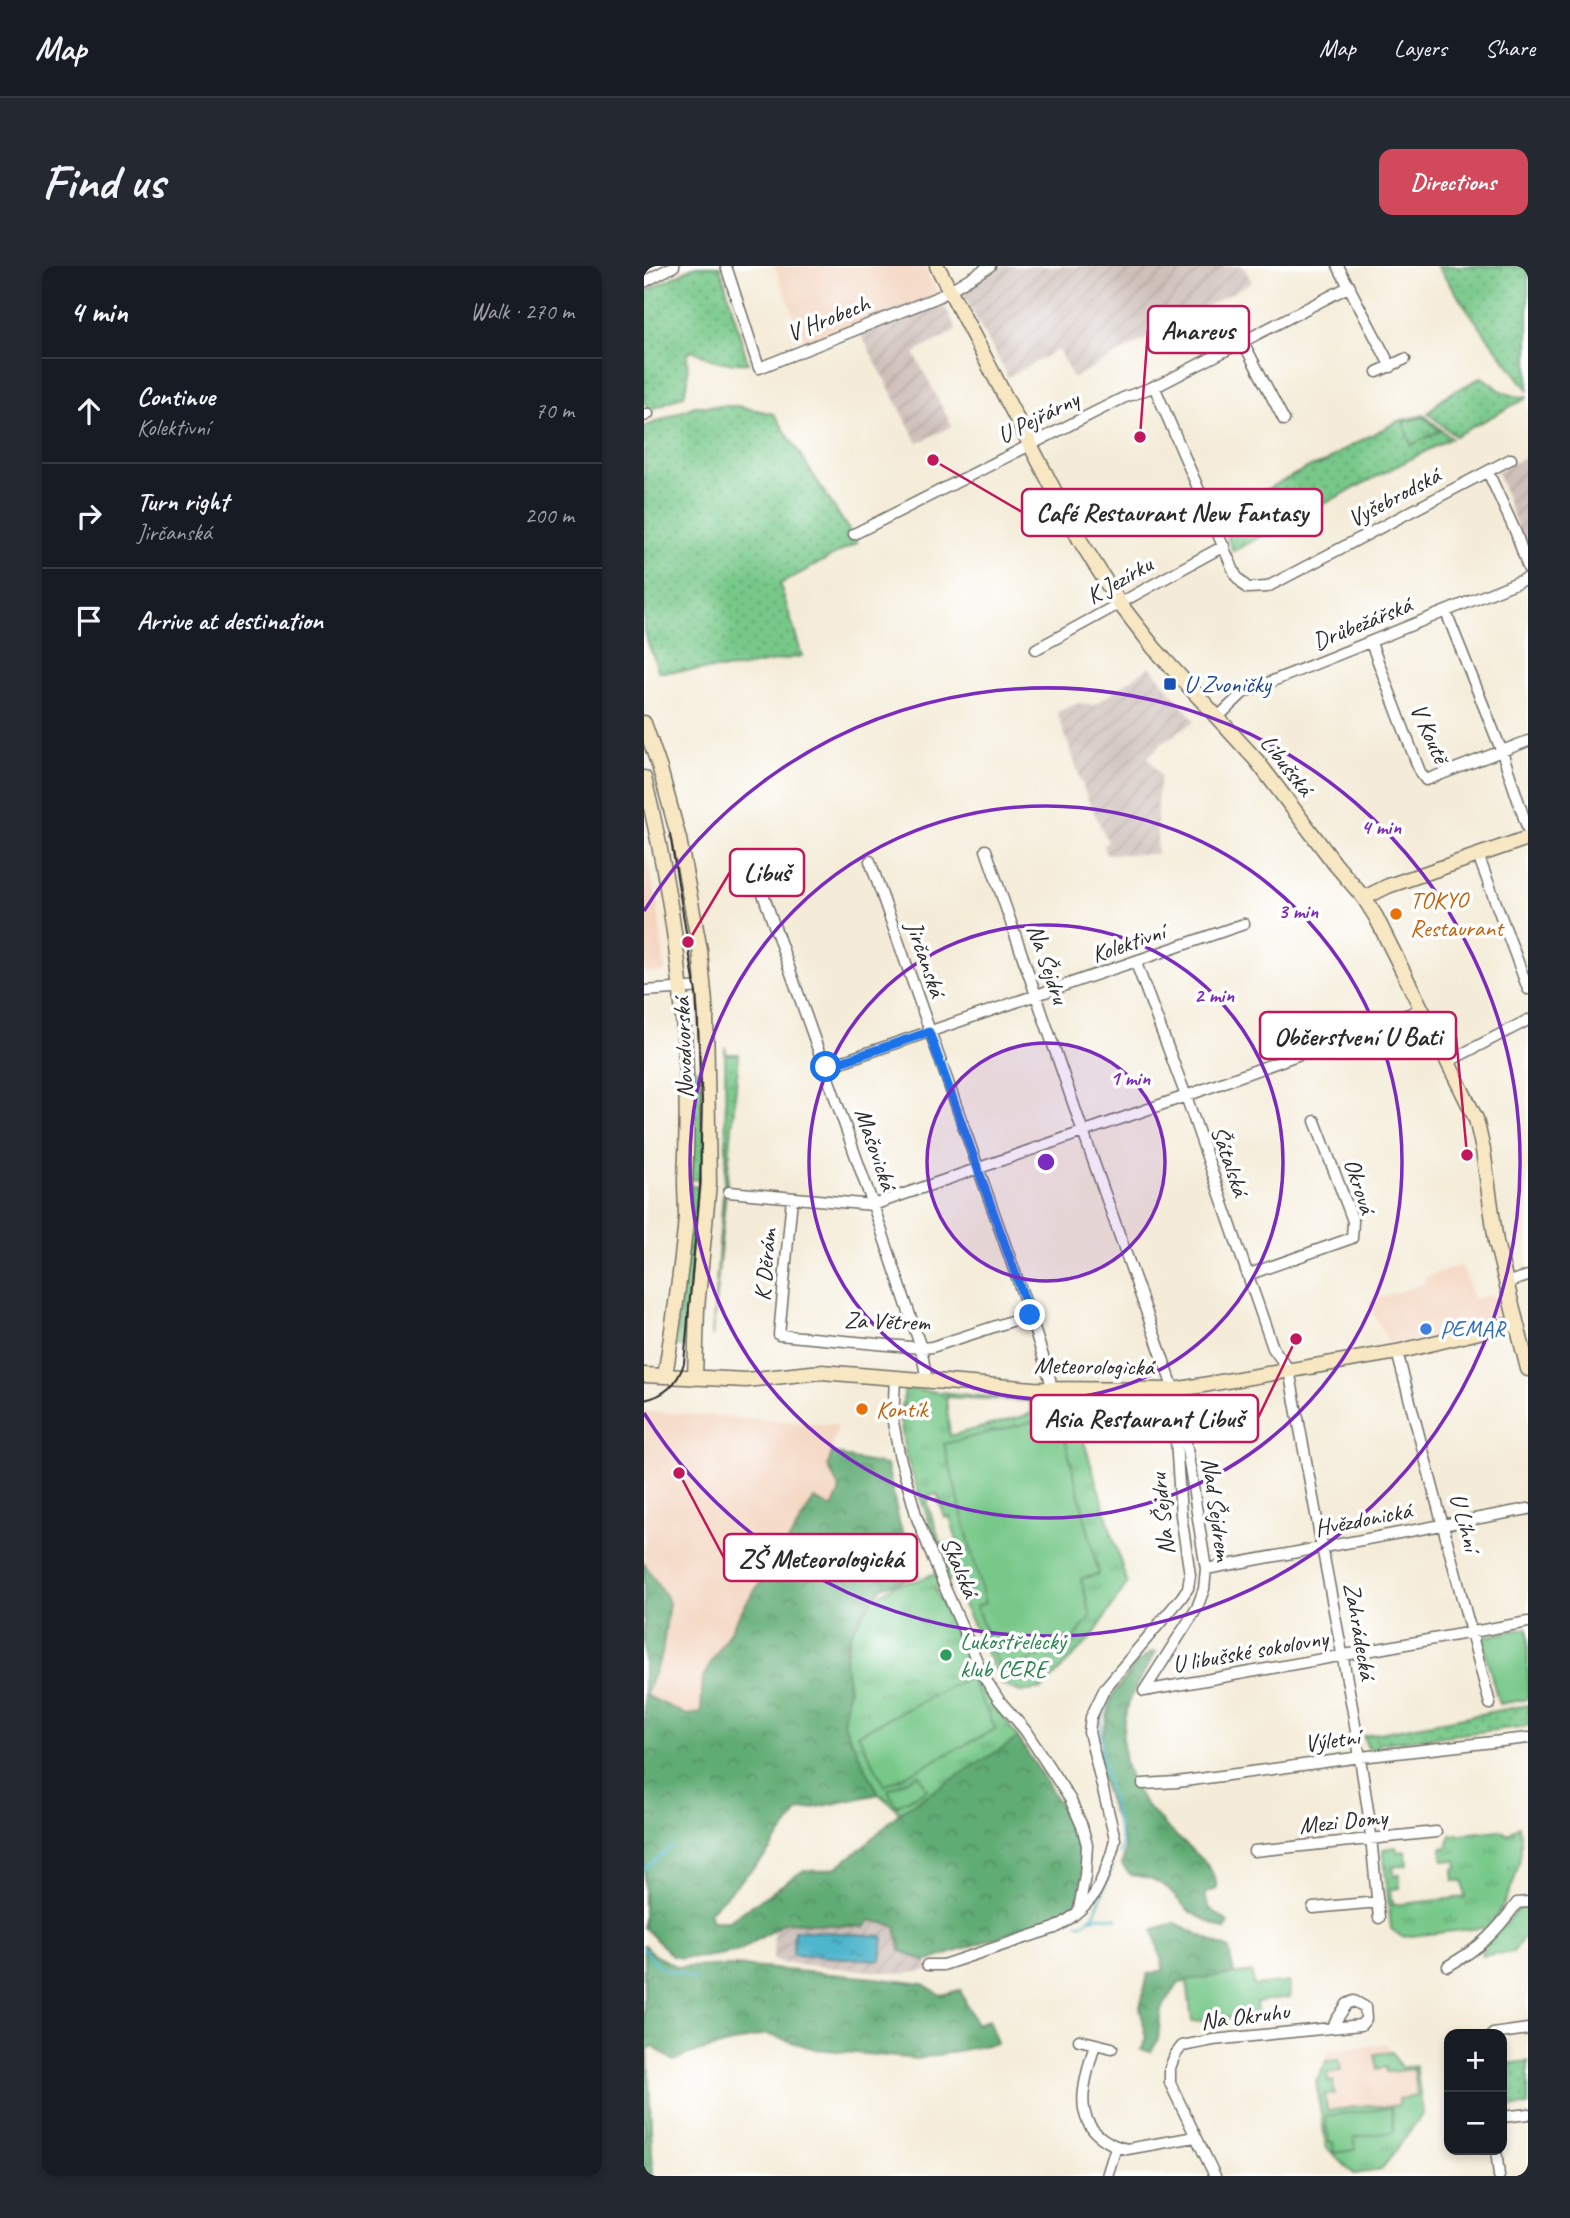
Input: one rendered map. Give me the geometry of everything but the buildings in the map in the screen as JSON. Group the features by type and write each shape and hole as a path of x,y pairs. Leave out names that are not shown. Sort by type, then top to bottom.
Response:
{"main road":[{"name":"Libušská","path":"937,266 1081,542 1120,604 1154,648 1257,761 1364,898 1449,1061 1476,1119 1496,1242 1528,1369"},
{"name":"Novodvorská","path":"644,723 677,829 700,950 704,987 708,1041 709,1183 697,1308 695,1378"},
{"name":"Novodvorská","path":"644,778 670,897 682,989 688,1119 685,1218 665,1376"},
{"path":"1364,898 1388,886 1528,838"},
{"name":"Meteorologická","path":"644,1376 747,1380 821,1372 927,1381 1176,1395 1289,1370 1397,1352 1516,1323"}],"street":[{"path":"644,282 674,266"},
{"name":"V Hrobech","path":"726,266 759,368 938,297 990,266"},
{"path":"1338,266 1391,367"},
{"name":"U Pejřárny","path":"854,534 1123,398 1154,386 1243,342 1350,286"},
{"path":"1243,342 1284,420"},
{"path":"1377,372 1405,359"},
{"path":"1154,386 1224,546"},
{"name":"Vyšebrodská","path":"1224,546 1243,586 1252,589 1267,587 1511,459"},
{"path":"1488,472 1516,533 1528,568"},
{"name":"K Jezírku","path":"1036,649 1224,546"},
{"name":"Drůbežářská","path":"1218,717 1243,693 1528,578"},
{"path":"1446,612 1502,752 1528,830"},
{"name":"V Koutě","path":"1371,643 1420,772 1426,780 1528,741"},
{"name":"Na Šejdru","path":"927,1965 943,1965 1055,1928 1070,1919 1090,1900 1113,1853 1115,1839 1089,1732 1091,1717 1105,1688 1128,1664 1188,1587 1190,1575 1181,1516 1174,1410 1176,1395 986,849"},
{"path":"1478,855 1528,989"},
{"name":"Jirčanská","path":"870,861 1030,1315 1051,1388"},
{"name":"Mašovická","path":"763,894 873,1205 921,1348 927,1381"},
{"name":"Kolektivní","path":"826,1067 1244,924"},
{"name":"Šátalská","path":"1136,962 1186,1096 1273,1348 1289,1370"},
{"path":"644,991 704,987"},
{"path":"729,1192 873,1205 1186,1096 1422,1009"},
{"path":"1449,1061 1528,1020"},
{"name":"Okrová","path":"1247,1275 1352,1238 1353,1222 1315,1121"},
{"name":"K Děrám","path":"779,1335 792,1198"},
{"path":"1505,1283 1528,1276"},
{"name":"Za Větrem","path":"779,1335 921,1348 932,1347 1030,1315"},
{"name":"U Líhní","path":"1397,1352 1490,1704"},
{"name":"Zahrádecká","path":"1289,1370 1361,1757 1379,1918"},
{"name":"Skalská","path":"895,1378 893,1422 899,1454 917,1518 945,1588 984,1677 999,1700 1025,1730 1070,1799 1082,1826 1087,1845 1079,1909"},
{"name":"Nad Šejdrem","path":"1144,1691 1197,1608 1204,1589 1206,1569 1181,1411 1176,1395"},
{"name":"Hvězdonická","path":"1206,1569 1528,1509"},
{"name":"U libušské sokolovny","path":"1144,1691 1528,1622"},
{"name":"Výletní","path":"1143,1784 1178,1782 1528,1738"},
{"name":"Mezi Domy","path":"1254,1851 1436,1832"},
{"path":"1313,1908 1378,1902"},
{"path":"1448,1966 1474,1951 1496,1932 1517,1903 1528,1902"},
{"name":"Na Okruhu","path":"1215,2176 1170,2083 1170,2068 1182,2046 1213,2040 1331,2028"},
{"path":"1507,2032 1528,2029"},
{"path":"1079,2040 1112,2048"},
{"path":"1095,2043 1086,2076 1082,2107 1093,2131 1116,2147 1127,2149 1195,2137"},
{"path":"1507,2116 1528,2114"},
{"path":"1107,2176 1116,2147"},
{"path":"1497,2155 1499,2176"}],"shaded area":[{"path":"774,266 924,266 938,293 806,345"},
{"path":"1003,266 1243,266 1252,282 1073,378 1058,350 1008,377 960,289"},
{"path":"938,293 957,330 914,353 952,426 918,443 856,325"},
{"path":"1528,456 1528,557 1497,471"},
{"path":"1150,666 1195,721 1164,741 1148,757 1161,776 1157,800 1157,854 1105,854 1104,845 1108,842 1086,795 1057,712 1077,703 1095,705"},
{"path":"644,849 657,901 665,972 644,973"},
{"path":"1462,1265 1473,1299 1488,1295 1502,1299 1503,1304 1493,1320 1472,1329 1399,1345 1397,1341 1389,1344 1368,1302 1425,1283 1424,1277"},
{"path":"644,1411 838,1425 828,1466 840,1491 832,1508 813,1500 782,1552 748,1600 703,1677 701,1713 687,1715 645,1695 662,1654 669,1602 644,1563"},
{"path":"869,1920 897,1926 926,1962 929,1970 904,1974 782,1963 773,1959 774,1928 786,1922 864,1927"},
{"path":"1386,2044 1401,2068 1416,2066 1423,2113 1381,2170 1354,2174 1326,2147 1316,2081 1328,2051"}],"green space":[{"path":"695,266 720,266 748,363 719,361 693,350 687,354 688,381 684,395 648,411 644,400 644,292"},
{"path":"1437,266 1528,266 1528,390 1482,330"},
{"path":"1482,377 1509,394 1527,398 1455,436 1428,413 1444,397"},
{"path":"695,406 737,406 774,414 857,543 780,584 802,656 738,668 659,672 644,632 644,427"},
{"path":"1424,415 1451,438 1233,551 1218,515 1307,468 1326,462 1398,421"},
{"path":"1424,417 1440,431 1411,445 1403,422"},
{"path":"725,1047 726,1054 739,1054 712,1337 726,1157"},
{"path":"703,1069 706,1180 689,1179 693,1168 693,1070"},
{"path":"689,1186 706,1187 693,1347 676,1346"},
{"path":"905,1389 1003,1398 1071,1399 1127,1583 1093,1636 1042,1689 1021,1692 1002,1685 951,1580 934,1587 976,1677 1018,1738 900,1812 879,1794 843,1723 849,1689 845,1662 850,1635 873,1599 895,1585 919,1580 946,1569 905,1454 900,1418","holes":["946,1397 1030,1401 1031,1414 950,1436","937,1494 945,1518 950,1517 960,1552 949,1555 947,1543 941,1544 927,1502 929,1496"]},
{"path":"1059,1415 1099,1574 1081,1579 1091,1617 1069,1644 1001,1672 976,1606 985,1603 944,1444"},
{"path":"832,1452 852,1459 887,1465 899,1522 919,1575 882,1587 861,1614 845,1646 848,1691 843,1723 879,1794 799,1811 765,1856 709,1912 712,1921 729,1921 804,1870 820,1871 836,1867 862,1848 900,1812 1018,1738 1058,1801 1074,1836 1082,1869 1078,1901 1063,1914 926,1962 900,1950 896,1926 870,1920 864,1927 786,1922 739,1951 706,1957 672,1956 644,1927 644,1563 669,1602 662,1654 645,1695 687,1715 701,1713 703,1677 748,1600 782,1552 814,1499 832,1508 840,1491 828,1466"},
{"path":"1528,1628 1528,1699 1499,1704 1481,1637"},
{"path":"1156,1652 1136,1687 1123,1727 1127,1770 1138,1794 1150,1809 1210,1869 1217,1889 1205,1893 1208,1907 1228,1922 1225,1930 1190,1912 1165,1886 1150,1878 1131,1875 1122,1865 1125,1846 1096,1765 1112,1696 1137,1663"},
{"path":"969,1677 996,1729 885,1786 858,1734"},
{"path":"1528,1705 1528,1726 1377,1744 1378,1750 1368,1748 1363,1736"},
{"path":"919,1774 927,1790 896,1806 888,1790"},
{"path":"1519,1826 1521,1852 1515,1879 1490,1927 1402,1937 1391,1929 1383,1849 1396,1847 1397,1852 1405,1851 1407,1865 1393,1867 1394,1876 1399,1875 1400,1888 1391,1889 1393,1905 1465,1897 1463,1881 1454,1881 1453,1869 1457,1868 1456,1860 1443,1861 1441,1848 1447,1847 1451,1835 1501,1830 1508,1835"},
{"path":"1528,1905 1528,1931 1513,1952 1481,1955 1482,1950 1520,1907"},
{"path":"1175,1923 1229,1949 1234,1974 1179,1983 1161,2009 1158,2040 1151,2052 1141,2050 1147,2039 1140,2007 1148,1974 1164,1970 1153,1929"},
{"path":"644,1945 654,1955 677,1967 739,1966 875,1978 923,1984 941,1995 960,1990 976,2024 989,2020 997,2043 917,2059 815,2049 766,2034 686,2055 674,2061 652,2046 648,2051 653,2176 644,2176"},
{"path":"1252,1972 1254,1986 1289,1982 1290,1997 1256,2002 1257,2014 1192,2022 1187,1980"},
{"path":"1392,2052 1401,2068 1416,2066 1423,2113 1381,2170 1354,2174 1326,2147 1316,2081 1327,2061 1339,2060 1341,2071 1327,2073 1328,2082 1333,2081 1334,2094 1325,2095 1327,2111 1368,2105 1399,2105 1399,2099 1417,2096 1414,2069 1387,2072 1386,2067 1377,2069 1375,2054"},
{"path":"1528,2061 1528,2106 1507,2107 1507,2064"},
{"path":"1391,2108 1394,2132 1354,2137 1355,2150 1334,2153 1333,2142 1329,2142 1325,2116"}],"water":[{"path":"794,1930 883,1936 881,1960 793,1955"}],"waterway":[{"path":"1109,1696 1101,1719 1102,1757 1122,1845 1119,1853"},
{"path":"644,1869 672,1847"},
{"path":"1078,1923 1083,1923 1094,1915 1113,1866"},
{"path":"1090,1919 1100,1916 1118,1918"},
{"path":"644,1948 659,1967 695,1978"}],"tram line":[{"path":"644,1400 670,1388 684,1363 700,1186 702,1100 696,993 670,834"}],"place":[{"name":"Anareus","path":"1140,437"},
{"name":"Café Restaurant New Fantasy","path":"933,460"},
{"name":"U Zvoničky","path":"1170,684"},
{"name":"TOKYO Restaurant","path":"1396,914"},
{"name":"Libuš","path":"688,942"},
{"name":"Občerstvení U Bati","path":"1467,1155"},
{"name":"PEMAR","path":"1426,1329"},
{"name":"Asia Restaurant Libuš","path":"1296,1339"},
{"name":"Kontík","path":"862,1409"},
{"name":"ZŠ Meteorologická","path":"679,1473"},
{"name":"Lukostřelecký klub CERE","path":"946,1655"}],"route":[{"path":"826,1067 929,1032 1030,1315"}]}
